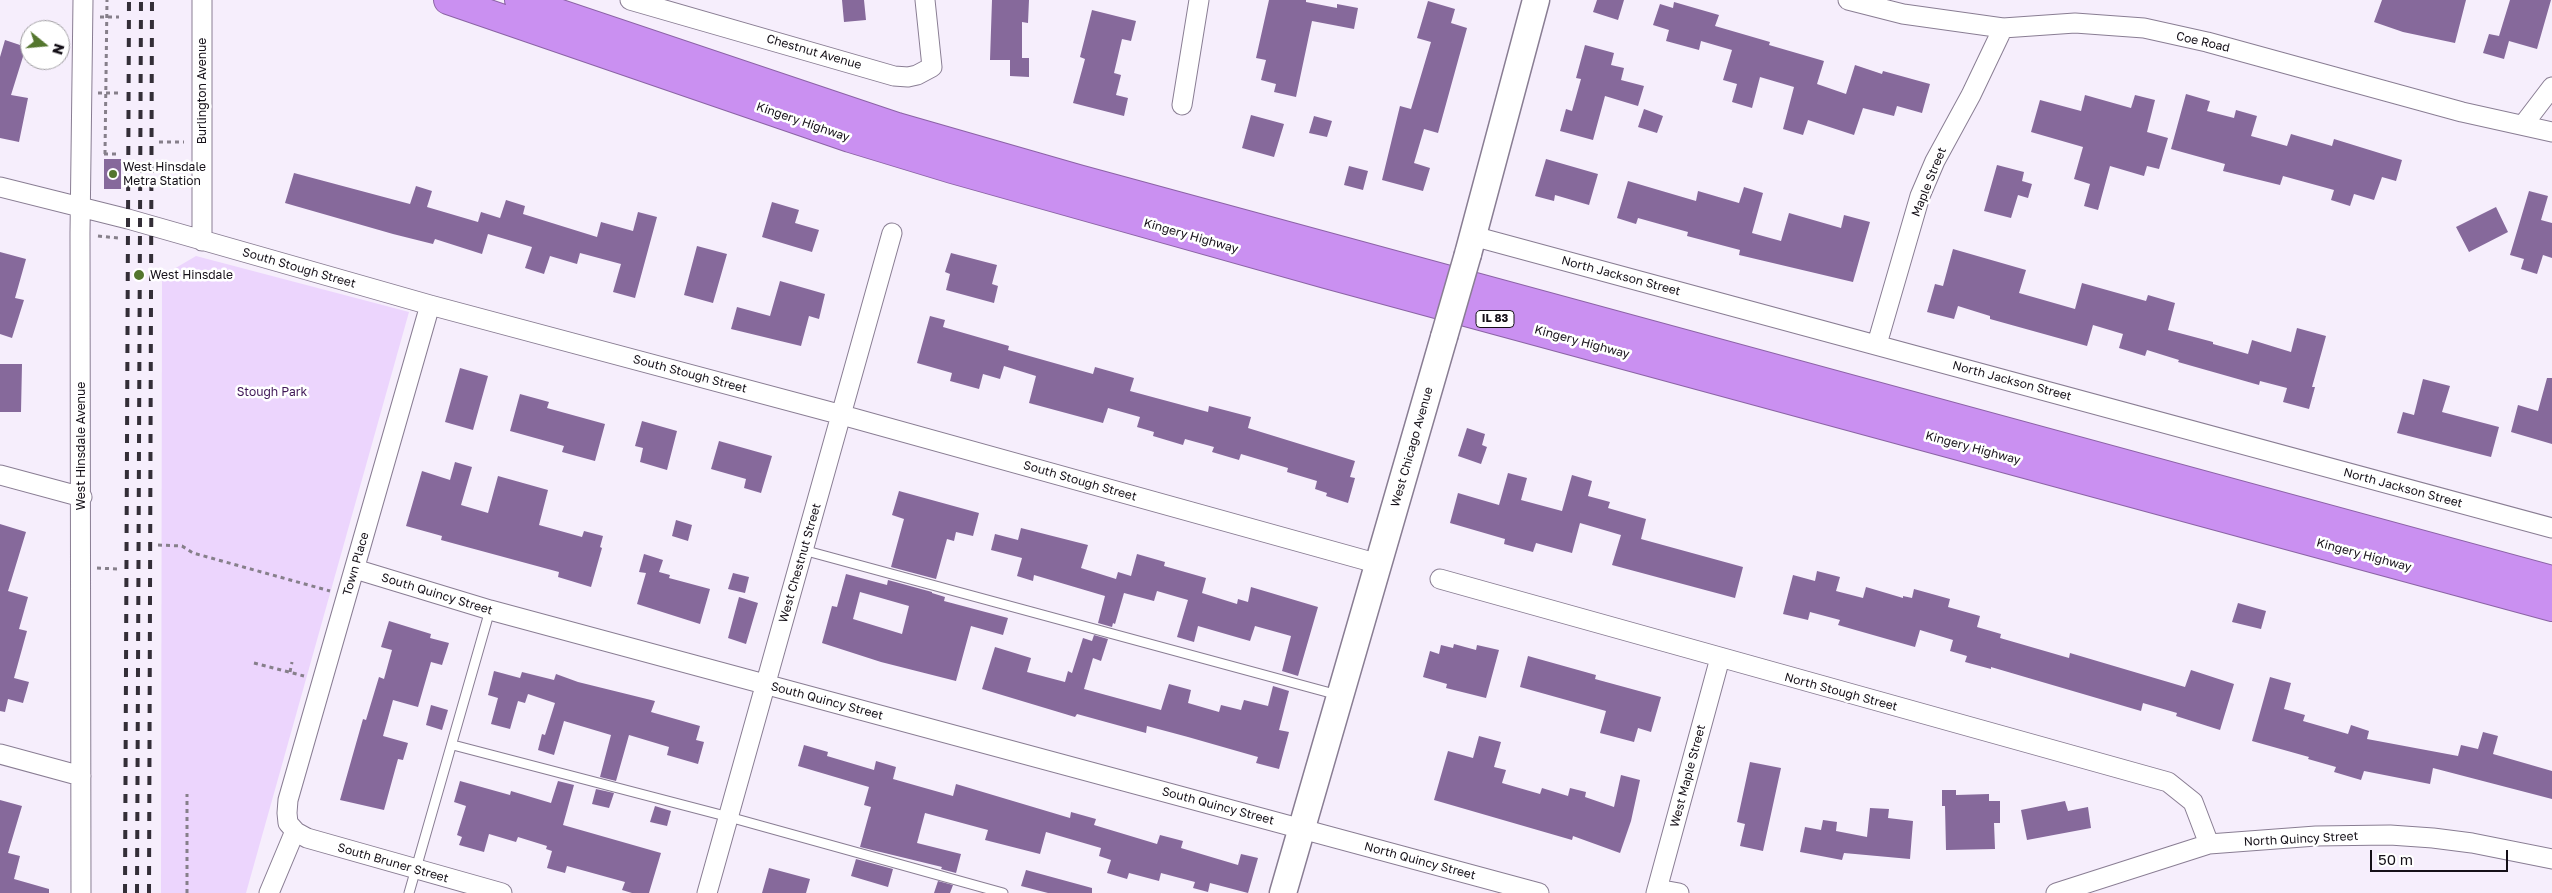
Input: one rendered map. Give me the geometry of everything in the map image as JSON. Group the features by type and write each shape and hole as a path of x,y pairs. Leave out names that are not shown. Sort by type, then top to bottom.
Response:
{"highway":[{"name":"Kingery Highway","path":"448,0 841,135 952,169 1326,274 2552,607"},
{"name":"Kingery Highway","path":"519,0 897,127 1068,176 2552,580"}],"main road":[{"name":"West Chicago Avenue","path":"1283,893 1444,337 1536,0"}],"street":[{"name":"West Hinsdale Avenue","path":"81,893 81,208 83,0"},
{"name":"Burlington Avenue","path":"202,0 202,241"},
{"name":"Chestnut Avenue","path":"630,0 894,76 908,77 918,75 932,67 925,0"},
{"path":"1182,105 1199,0"},
{"name":"Coe Road","path":"1848,0 1903,14 2003,28 2075,23 2144,28 2207,42 2462,112 2523,124 2552,132"},
{"name":"Maple Street","path":"1876,344 1920,196 1935,160 2003,28"},
{"path":"2523,124 2552,87"},
{"name":"South Stough Street","path":"0,187 128,219 430,305 842,415 1378,564"},
{"name":"West Chestnut Street","path":"707,893 892,233"},
{"name":"North Jackson Street","path":"1470,245 1876,344 2552,528"},
{"name":"Town Place","path":"269,893 292,827 288,800 430,305"},
{"path":"0,475 82,497"},
{"name":"South Quincy Street","path":"355,569 490,610 1301,828"},
{"name":"North Stough Street","path":"1440,579 2168,782 2193,802 2209,844"},
{"name":"West Maple Street","path":"1657,891 1720,658"},
{"path":"0,754 81,776"},
{"name":"South Bruner Street","path":"292,827 313,840 502,893"},
{"name":"North Quincy Street","path":"1301,828 1539,893"},
{"name":"North Quincy Street","path":"2056,893 2209,844 2316,836 2390,836 2472,843 2552,860"},
{"path":"1657,891 1679,893"}],"lane":[{"path":"803,550 1341,696"},
{"path":"410,893 490,610"},
{"path":"453,745 729,817 1003,893"}],"path":[{"path":"105,154 107,0"},
{"path":"159,142 202,142"},
{"path":"158,545 182,546 193,553 333,592"},
{"path":"290,672 292,662"},
{"path":"254,663 310,678"},
{"path":"187,794 187,893"}],"green space":[{"name":"Stough Park","path":"196,256 409,312 246,893 161,893 162,276"}],"building":[{"path":"842,0 864,0 866,20 844,22"},
{"path":"992,0 1029,0 1028,23 1022,22 1022,58 1029,58 1029,77 1010,76 1010,60 990,60"},
{"path":"1269,0 1306,0 1306,2 1337,8 1337,4 1358,8 1354,29 1312,21 1296,97 1274,92 1276,84 1261,80 1266,60 1256,58"},
{"path":"1597,0 1624,0 1618,20 1593,12"},
{"path":"2382,0 2466,0 2455,43 2403,32 2374,22"},
{"path":"2510,0 2551,0 2537,49 2509,41 2504,59 2483,53 2489,34 2499,36"},
{"path":"1428,1 1455,9 1451,23 1467,28 1438,133 1424,129 1414,163 1430,168 1423,191 1382,180 1400,106 1411,109 1431,42 1417,38"},
{"path":"1674,2 1719,15 1715,26 1770,42 1769,45 1824,61 1817,84 1846,94 1855,65 1882,74 1883,71 1930,84 1922,113 1897,106 1894,116 1863,108 1854,135 1808,120 1803,135 1783,129 1794,87 1760,77 1752,108 1732,102 1737,84 1723,80 1732,50 1701,41 1699,50 1666,41 1669,30 1653,25 1660,4 1673,8"},
{"path":"1092,10 1136,21 1131,41 1122,39 1114,73 1121,75 1116,95 1128,98 1124,116 1073,103 1085,59 1080,57"},
{"path":"5,40 20,45 20,66 11,95 28,98 19,142 0,138 0,57"},
{"path":"1585,45 1614,53 1611,65 1624,68 1621,80 1644,86 1638,106 1605,96 1593,140 1560,131 1566,109 1572,111 1581,79 1576,78"},
{"path":"2186,94 2210,101 2207,111 2234,118 2236,110 2257,116 2251,136 2287,146 2291,134 2332,146 2334,139 2402,160 2396,181 2382,177 2374,200 2354,194 2350,206 2331,200 2334,190 2283,176 2280,185 2223,171 2225,164 2171,149"},
{"path":"2085,95 2131,108 2135,95 2155,100 2147,132 2168,138 2159,169 2147,166 2144,176 2110,166 2098,210 2084,206 2090,184 2074,179 2083,147 2031,132 2040,100 2081,111"},
{"path":"1644,109 1663,116 1657,133 1638,127"},
{"path":"1251,115 1284,124 1274,157 1242,148"},
{"path":"1314,116 1332,121 1327,137 1309,133"},
{"name":"West Hinsdale Metra Station","path":"104,159 121,159 121,189 104,189"},
{"path":"1546,159 1598,174 1589,205 1555,195 1554,201 1535,196"},
{"path":"1997,165 2024,172 2022,181 2032,184 2028,198 2018,195 2011,218 1984,211"},
{"path":"1349,166 1368,171 1363,190 1344,185"},
{"path":"294,173 410,204 416,186 432,191 427,207 478,222 481,212 500,218 506,200 525,206 523,214 597,237 601,222 633,231 638,212 657,217 635,298 613,292 621,264 580,253 577,264 550,256 544,274 525,268 532,247 488,234 482,254 435,239 433,244 393,234 285,203"},
{"path":"1628,181 1696,201 1698,191 1739,203 1744,187 1763,193 1752,233 1781,241 1789,213 1841,228 1844,215 1870,222 1853,282 1739,255 1740,250 1687,236 1688,232 1638,218 1636,224 1617,218"},
{"path":"2529,191 2548,196 2541,220 2552,223 2552,258 2543,255 2537,274 2521,269 2524,259 2510,255"},
{"path":"772,202 799,210 795,223 819,230 812,252 762,237"},
{"path":"2496,207 2508,232 2469,252 2456,227"},
{"path":"697,246 727,254 713,303 684,295"},
{"path":"1953,249 2026,270 2019,293 2075,309 2082,283 2146,301 2148,295 2175,303 2168,330 2248,354 2252,340 2291,352 2297,328 2326,336 2312,387 2315,387 2309,409 2283,402 2287,388 2260,381 2259,385 2178,362 2179,360 2147,350 2145,356 2119,348 2123,334 2093,325 2087,346 1990,319 1990,316 1958,306 1954,319 1927,312 1935,284 1943,286"},
{"path":"0,252 26,259 15,298 24,300 12,338 0,334"},
{"path":"951,253 997,265 992,284 998,286 994,303 946,290 950,274 945,272"},
{"path":"780,281 825,294 819,319 809,316 801,346 731,329 737,307 770,316"},
{"path":"930,316 945,320 943,327 1009,346 1008,350 1093,374 1095,367 1134,378 1130,391 1208,412 1209,406 1251,417 1248,428 1355,461 1350,477 1355,478 1348,503 1326,496 1327,493 1315,489 1317,481 1287,472 1288,468 1241,454 1239,460 1212,452 1214,447 1185,439 1183,445 1153,436 1154,432 1137,427 1140,417 1108,408 1103,423 1029,403 1036,376 1004,366 1000,379 983,374 979,389 950,381 952,373 917,363"},
{"path":"0,364 22,364 21,412 0,412"},
{"path":"460,368 488,376 473,430 445,422"},
{"path":"2547,378 2552,378 2552,444 2511,432 2518,405 2538,411"},
{"path":"2423,379 2450,386 2442,412 2499,427 2491,457 2397,433 2403,412 2414,415"},
{"path":"520,394 549,402 547,408 605,424 595,461 562,452 564,446 510,431"},
{"path":"642,421 677,431 667,470 640,462 643,448 635,446"},
{"path":"1467,428 1485,434 1482,445 1487,447 1481,464 1458,456"},
{"path":"719,441 772,456 761,493 744,488 746,479 711,469"},
{"path":"455,462 472,467 461,505 488,513 498,476 548,490 539,525 582,537 584,531 603,536 600,547 602,548 591,587 558,577 559,572 441,540 442,536 406,526 422,471 450,480"},
{"path":"1508,473 1527,478 1521,500 1562,511 1572,475 1592,481 1588,496 1610,502 1608,508 1646,519 1641,539 1743,567 1735,598 1612,565 1621,535 1580,523 1572,553 1536,543 1533,552 1504,544 1505,539 1450,523 1458,493 1499,505"},
{"path":"899,491 979,513 973,536 956,532 954,541 947,539 936,579 891,567 904,519 892,515"},
{"path":"676,520 692,525 688,541 672,536"},
{"path":"0,524 26,532 8,591 28,597 19,629 27,631 14,678 29,682 23,703 8,699 5,712 0,711"},
{"path":"1021,528 1088,545 1081,568 1116,579 1118,572 1131,576 1137,554 1165,562 1164,566 1206,578 1202,593 1237,604 1238,599 1248,602 1251,587 1318,607 1298,676 1282,671 1291,636 1255,626 1250,641 1198,626 1194,642 1177,637 1188,600 1157,591 1154,601 1124,593 1115,624 1113,623 1112,627 1098,623 1105,596 1034,575 1033,581 1017,576 1022,558 991,550 995,534 1018,540"},
{"path":"644,554 663,560 659,572 670,575 669,578 710,589 700,624 637,604 646,573 639,572"},
{"path":"1817,571 1840,577 1836,591 1863,598 1866,587 1903,598 1903,596 1912,598 1914,589 1950,599 1948,607 1980,616 1977,627 2001,634 2000,638 2069,658 2070,653 2185,687 2191,670 2234,684 2220,730 2176,716 2177,713 2143,703 2141,711 1991,667 1991,669 1965,662 1967,656 1950,651 1953,640 1920,630 1915,647 1838,625 1840,620 1810,612 1808,620 1783,614 1793,575 1815,581"},
{"path":"733,573 749,577 745,593 728,589"},
{"path":"846,574 887,585 888,580 932,592 945,597 944,601 1008,618 1003,635 971,626 956,681 881,662 822,643 832,606 837,607","holes":["860,592 909,606 902,634 853,619"]},
{"path":"739,597 758,603 746,644 728,638"},
{"path":"2238,603 2266,611 2261,629 2232,622"},
{"path":"389,621 431,634 430,638 449,643 442,665 431,662 418,707 393,700 383,736 408,743 403,760 398,759 384,810 340,800 363,719 366,720 379,677 384,679 392,650 381,647"},
{"path":"1094,635 1108,639 1101,661 1093,658 1084,689 1161,710 1169,684 1191,690 1188,703 1219,712 1221,705 1241,710 1244,700 1268,706 1273,686 1289,691 1279,730 1289,732 1279,769 1256,763 1258,757 1188,737 1147,726 1146,733 1077,714 1075,717 982,689 995,647 1031,658 1027,672 1065,682 1068,671 1072,673 1083,638 1092,641"},
{"path":"1454,644 1476,650 1477,645 1499,650 1486,698 1446,688 1447,684 1423,677 1430,651 1439,654 1441,645 1453,648"},
{"path":"1528,656 1596,675 1595,679 1661,697 1651,732 1638,728 1634,742 1600,733 1606,711 1520,687"},
{"path":"494,671 520,678 522,672 554,680 556,674 578,682 655,701 651,712 700,726 696,740 704,742 698,764 667,755 669,747 629,735 616,781 600,777 611,735 564,721 554,755 538,750 542,734 545,735 555,703 528,694 525,703 518,701 510,729 491,724 498,698 488,695"},
{"path":"2270,677 2291,683 2284,709 2305,715 2303,721 2348,734 2351,725 2369,731 2367,739 2458,756 2461,745 2478,749 2483,732 2498,736 2493,754 2552,771 2552,799 2433,768 2430,784 2364,771 2361,780 2334,772 2336,767 2308,759 2309,757 2252,741"},
{"path":"431,705 448,710 442,730 426,725"},
{"path":"1479,736 1501,742 1494,767 1506,770 1502,783 1540,794 1542,788 1568,796 1570,788 1586,792 1585,797 1614,807 1621,775 1640,780 1631,821 1620,853 1573,836 1572,840 1434,800 1448,751 1473,758"},
{"path":"804,745 828,752 827,756 874,770 876,761 896,767 893,779 953,796 956,784 1070,818 1071,812 1096,819 1094,825 1157,844 1160,835 1183,841 1181,848 1238,865 1241,854 1258,858 1248,893 1210,883 1208,892 1193,888 1195,882 1161,873 1159,881 1129,873 1127,879 1107,873 1111,860 1099,856 1101,848 1046,832 1040,854 985,840 988,830 925,813 917,843 961,854 956,873 941,869 942,867 860,847 871,807 864,805 869,787 798,766"},
{"path":"1750,762 1781,768 1763,851 1740,846 1745,824 1737,822"},
{"path":"460,781 510,795 511,791 551,803 558,781 574,785 563,825 661,853 649,893 632,893 622,890 625,882 567,866 565,873 547,868 552,851 546,849 547,846 518,837 516,842 489,834 484,852 459,845 462,837 457,835 466,806 454,802"},
{"path":"596,789 614,793 609,808 592,804"},
{"path":"1942,790 1956,790 1956,795 1989,794 1989,801 2000,801 2000,823 1994,823 1995,849 1946,850 1945,806 1942,806"},
{"path":"0,800 22,806 8,853 20,856 14,879 49,889 49,893 0,893"},
{"path":"2065,801 2068,811 2088,807 2091,828 2027,840 2021,810"},
{"path":"655,806 671,811 667,826 650,822"},
{"path":"1870,808 1889,809 1888,818 1913,821 1910,859 1844,853 1842,860 1800,852 1805,827 1821,830 1823,820 1837,822 1836,831 1867,837"},
{"path":"856,859 893,869 888,887 851,876"},
{"path":"769,868 810,879 806,893 762,893"},
{"path":"1026,870 1092,888 1092,893 1048,893 1021,886"},
{"path":"938,881 953,885 950,893 934,893"}],"railway":[{"path":"125,893 129,0"},
{"path":"137,893 141,0"},
{"path":"149,893 152,0"}],"place":[{"name":"West Hinsdale Metra Station","path":"113,174"},
{"name":"West Hinsdale","path":"139,275"}]}
